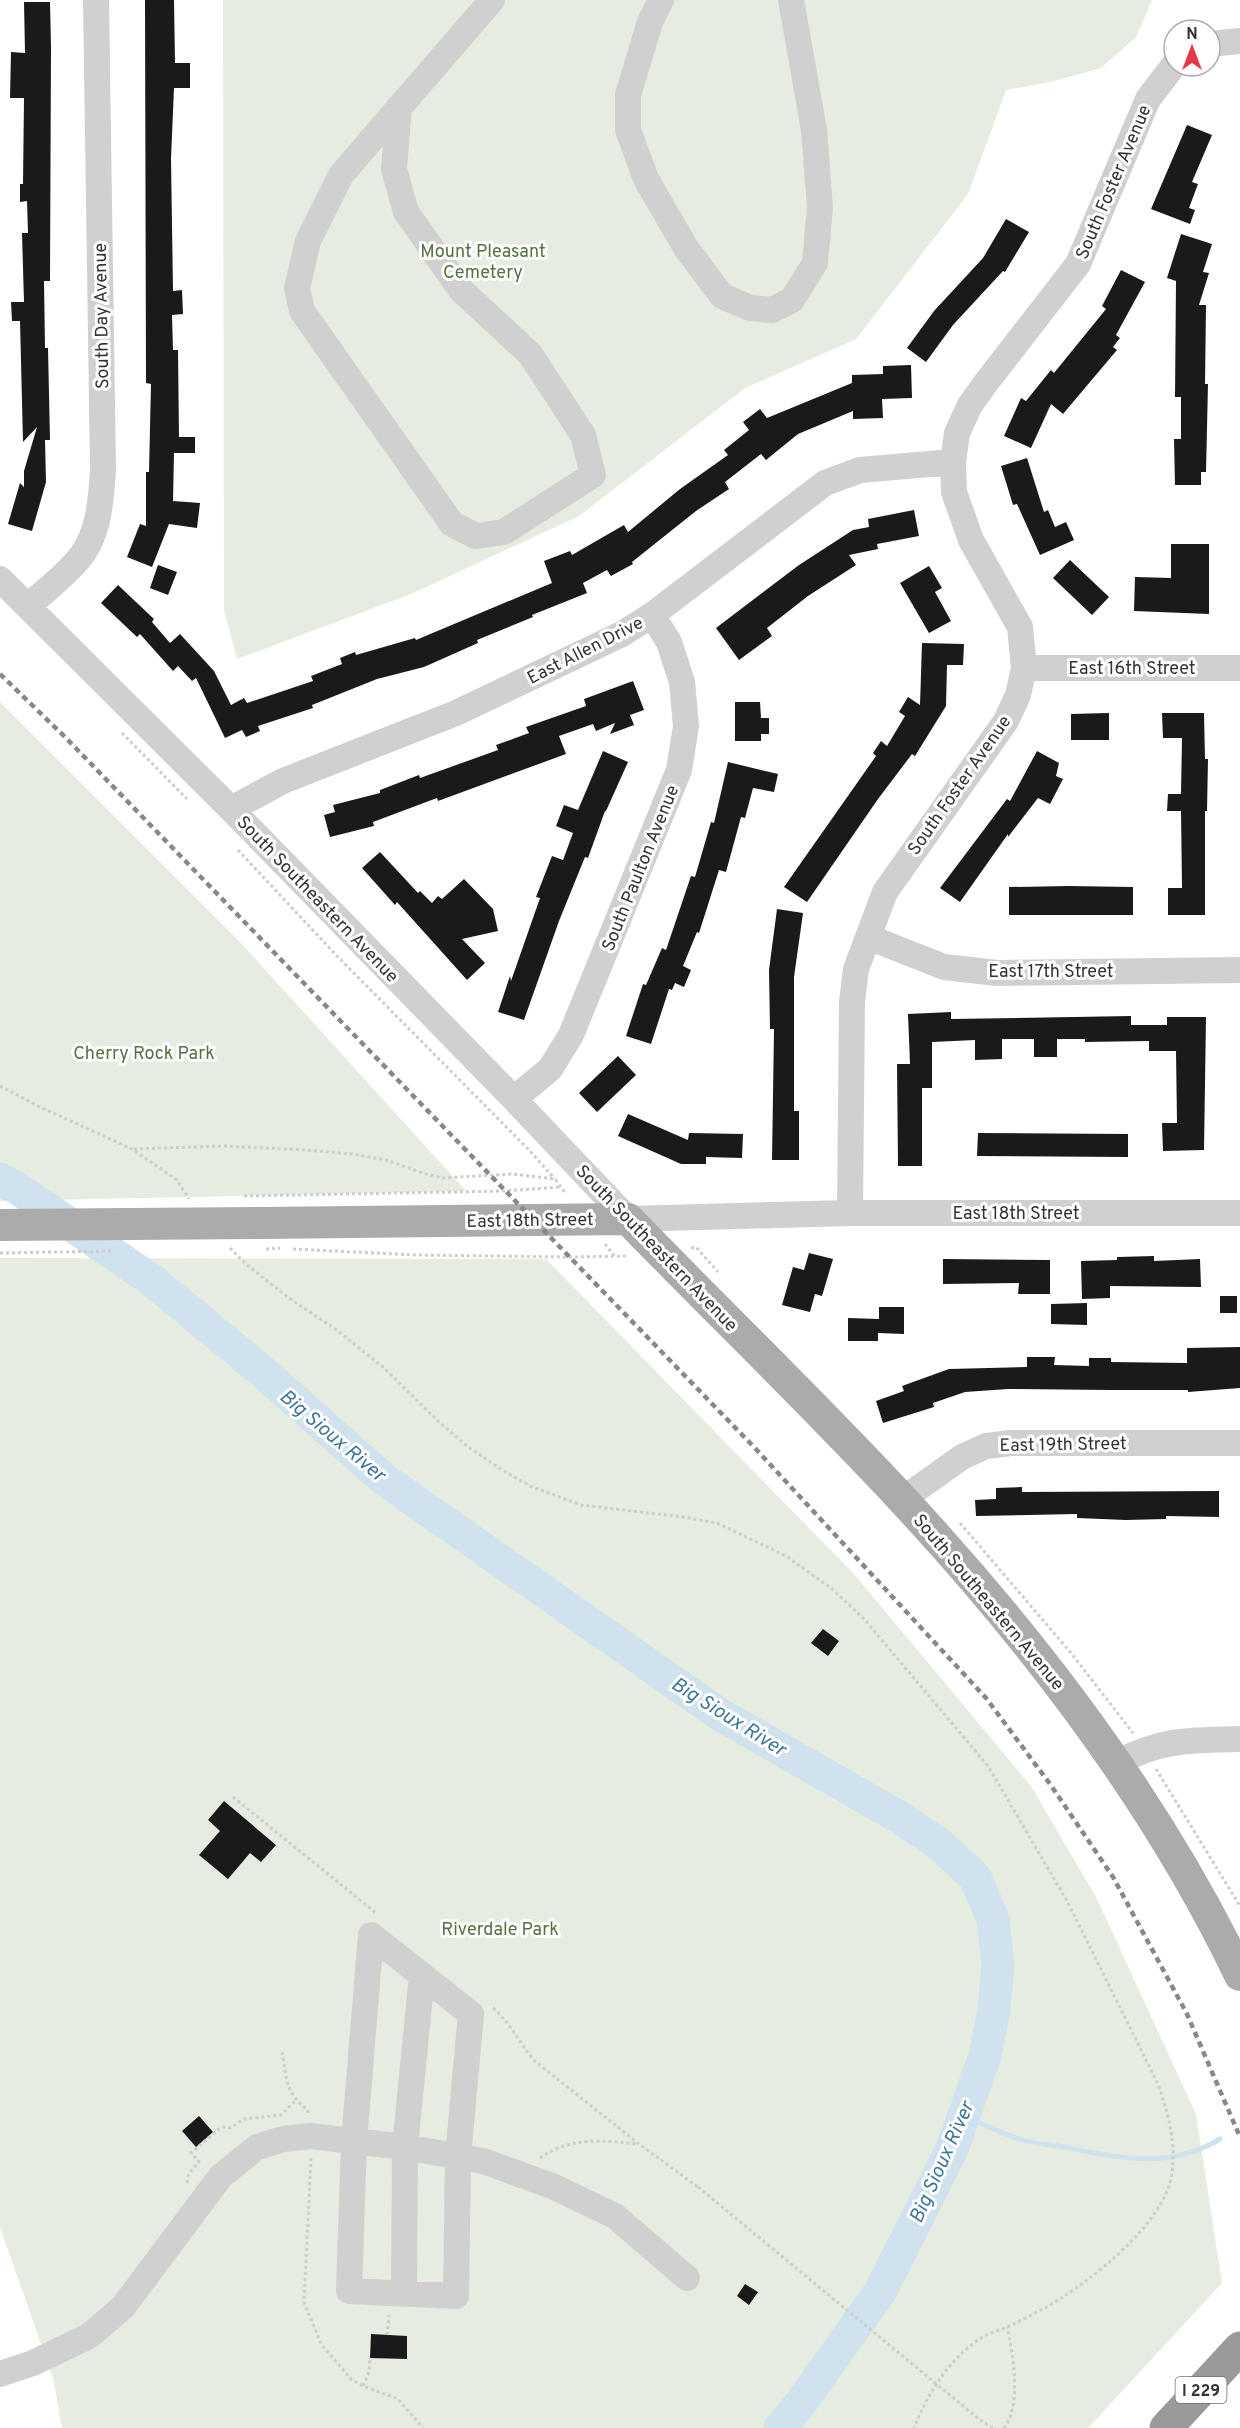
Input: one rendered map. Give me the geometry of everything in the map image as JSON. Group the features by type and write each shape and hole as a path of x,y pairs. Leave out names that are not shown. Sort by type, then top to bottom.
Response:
{"highway":[{"name":"I 229","path":"1166,2428 1238,2349"}],"main road":[{"name":"East 18th Street","path":"0,1226 628,1219"},
{"name":"South Southeastern Avenue","path":"628,1219 903,1499 1025,1640 1116,1763 1170,1847 1240,1975"}],"street":[{"name":"South Day Avenue","path":"28,606 78,560 92,533 101,508 104,470 96,0"},
{"path":"399,107 394,169 406,212 461,290 530,354 583,435 593,475 504,532 477,536 452,524 302,311 297,288 308,241 341,175 399,107 492,0"},
{"path":"661,0 650,22 628,95 628,130 646,179 686,248 723,296 750,308 772,310 792,300 815,263 820,207 814,130 791,0"},
{"path":"1222,43 1240,41"},
{"name":"South Foster Avenue","path":"849,1213 852,1002 856,969 885,892 1006,721 1018,695 1024,668 1020,627 971,540 954,492 953,462 957,433 970,405 1078,264 1148,99 1164,78"},
{"name":"East Allen Drive","path":"231,809 283,781 456,713 622,634 652,615 825,483 860,470 953,462"},
{"name":"South Southeastern Avenue","path":"0,579 231,809 628,1219"},
{"name":"South Paulton Avenue","path":"514,1099 550,1069 571,1035 679,770 686,726 682,682 669,642 652,615"},
{"name":"East 16th Street","path":"1024,668 1240,668"},
{"name":"East 17th Street","path":"868,937 944,967 998,973 1240,970"},
{"name":"East 18th Street","path":"628,1219 849,1213 1240,1213"},
{"name":"East 19th Street","path":"903,1499 962,1457 986,1446 1011,1443 1240,1443"},
{"path":"1116,1763 1143,1749 1170,1742 1240,1739"},
{"path":"371,1935 422,1975 471,2014 459,2157 456,2296 350,2290 354,2141 371,1935"},
{"path":"404,2294 405,2146 422,1975"},
{"path":"0,2374 33,2363 89,2336 123,2307 194,2209 222,2176 257,2147 283,2139 310,2136 405,2146 483,2161 552,2186 615,2216 687,2278"}],"path":[{"path":"119,730 194,805"},
{"path":"232,844 336,955 519,1140 555,1179 586,1220"},
{"path":"0,1086 132,1149 177,1180 194,1207"},
{"path":"132,1149 223,1146 306,1150 386,1160 442,1178 513,1174 555,1179"},
{"path":"243,1196 504,1191 596,1185"},
{"path":"224,1242 247,1265 289,1298 338,1330 384,1368 439,1422 498,1468 530,1486 581,1505 717,1523 786,1557 831,1588 851,1606 894,1653 988,1766 1067,1901 1153,2074 1166,2108 1172,2143 1172,2174 1162,2200 1146,2223 1105,2266 1044,2308 982,2337 949,2368 922,2407 914,2428"},
{"path":"280,1248 416,1256 615,1257"},
{"path":"232,1797 381,1918"},
{"path":"493,2008 502,2016 524,2049 536,2062 639,2144 698,2187 980,2420 993,2428"},
{"path":"282,2052 289,2091 295,2101 308,2110 310,2136"},
{"path":"518,2174 543,2155 580,2141 601,2139 639,2144"},
{"path":"1004,2428 1011,2417 1014,2384 1012,2349 1007,2327"},
{"path":"363,2386 369,2373 370,2358"}],"green space":[{"name":"Mount Pleasant Cemetery","path":"223,0 1152,0 1136,37 1101,68 1050,82 1006,90 968,194 856,339 745,388 579,516 411,594 237,659 224,610"},
{"name":"Cherry Rock Park","path":"0,702 240,942 466,1191 0,1201"},
{"name":"Riverdale Park","path":"0,1258 546,1259 854,1574 1031,1786 1097,1899 1196,2114 1222,2283 1088,2428 62,2428 53,2378 0,2227"}],"building":[{"path":"145,0 174,0 175,63 190,63 190,88 174,88 171,159 173,291 182,290 183,314 172,315 173,350 178,350 179,437 195,437 195,453 174,453 173,501 200,503 197,528 169,524 152,567 127,557 140,524 146,526 146,472 149,472 151,384 146,383"},
{"path":"24,2 50,2 51,47 50,281 44,281 50,440 45,440 46,482 32,531 8,524 20,483 24,487 24,471 37,427 23,442 20,321 12,321 11,302 24,302 22,233 28,233 27,201 20,202 20,184 23,184 24,98 10,98 11,52 25,53"},
{"path":"1187,125 1212,135 1192,182 1198,184 1189,208 1195,210 1190,224 1151,209"},
{"path":"1006,219 1029,232 1005,272 1003,271 953,325 926,362 907,348 934,311 983,258"},
{"path":"1181,234 1212,244 1203,272 1209,273 1199,305 1206,305 1205,384 1208,384 1206,472 1201,472 1201,485 1175,485 1174,439 1181,439 1181,397 1175,397 1176,281 1167,278"},
{"path":"1121,270 1145,282 1116,335 1120,338 1113,347 1117,350 1063,414 1051,404 1031,448 1004,436 1021,398 1026,401 1051,370 1054,373 1106,309 1102,306"},
{"path":"911,365 912,398 882,399 883,418 853,419 853,411 798,434 766,460 761,454 725,482 729,489 696,511 632,562 633,564 611,576 607,570 583,583 587,593 532,615 533,617 477,640 478,643 424,667 377,679 312,705 313,708 258,726 260,731 246,737 242,730 225,738 196,678 192,681 178,666 173,671 140,634 137,637 101,603 118,585 154,619 152,622 170,643 180,634 214,671 231,705 244,698 247,703 313,681 311,676 342,664 340,658 355,652 356,655 415,638 416,640 552,583 544,561 570,551 572,555 624,525 628,532 680,489 728,455 724,450 749,430 743,422 760,409 767,418 852,383 852,375 883,374 883,366"},
{"path":"1027,458 1044,512 1048,510 1055,527 1066,522 1074,540 1040,555 1017,504 1013,505 1001,466"},
{"path":"914,510 919,536 877,544 878,549 849,555 856,565 808,596 767,628 772,636 739,660 716,628 799,565 853,530 869,527 868,519"},
{"path":"1171,544 1209,544 1209,614 1134,611 1135,577 1171,578"},
{"path":"1070,560 1109,597 1092,615 1053,578"},
{"path":"158,565 177,572 168,595 150,588"},
{"path":"929,566 942,588 935,592 951,621 929,633 900,583"},
{"path":"922,643 964,644 963,665 947,665 946,706 915,756 912,754 878,799 807,902 784,887 876,756 873,753 881,741 887,746 905,716 899,712 908,697 920,705"},
{"path":"633,681 644,710 630,715 634,725 610,734 615,723 596,731 593,724 559,736 566,754 373,822 374,826 330,837 324,815 335,812 333,805 380,793 380,790 419,775 420,778 498,750 496,745 529,733 526,727 586,706 584,699"},
{"path":"735,702 760,702 761,718 769,718 769,734 761,734 761,741 735,741"},
{"path":"1109,713 1109,740 1071,740 1071,714"},
{"path":"1162,713 1204,713 1205,759 1208,759 1207,811 1205,811 1205,915 1168,915 1168,888 1182,888 1181,811 1167,811 1168,794 1181,794 1182,738 1163,738"},
{"path":"603,751 628,762 559,921 524,1020 498,1012 540,898 536,897 552,856 563,860 573,833 556,826 564,805 578,810"},
{"path":"1037,751 1059,763 1056,776 1063,779 1050,804 1038,798 1008,837 1008,834 960,902 940,888 1007,799 1010,801"},
{"path":"728,762 778,774 774,792 753,788 745,818 741,817 726,872 719,870 699,933 697,932 683,966 691,970 684,987 675,983 672,990 669,989 651,1044 626,1036 643,984 646,985 662,948 666,950 691,876 695,877 711,822 714,823"},
{"path":"380,852 418,893 420,891 432,903 438,896 442,899 464,879 493,909 498,931 462,939 485,963 467,980 397,902 395,905 362,868"},
{"path":"1009,887 1133,887 1133,915 1009,915"},
{"path":"777,909 803,913 794,977 794,1111 799,1111 799,1160 772,1160 774,1029 770,1029 769,970"},
{"path":"951,1012 951,1019 1131,1016 1131,1025 1167,1025 1167,1017 1206,1017 1204,1150 1163,1151 1162,1123 1177,1123 1176,1051 1149,1051 1149,1041 1085,1042 1085,1039 1057,1039 1057,1057 1034,1057 1034,1039 1002,1039 1002,1059 975,1060 975,1040 932,1042 932,1088 922,1088 922,1166 898,1166 897,1064 910,1064 908,1014"},
{"path":"618,1056 636,1075 597,1112 579,1093"},
{"path":"628,1114 688,1140 689,1133 743,1134 742,1158 706,1157 706,1164 681,1164 618,1136"},
{"path":"978,1133 1128,1134 1128,1157 977,1156"},
{"path":"809,1253 833,1259 822,1296 815,1294 810,1312 782,1305 793,1267 804,1270"},
{"path":"1154,1256 1154,1261 1200,1259 1201,1287 1110,1286 1110,1298 1082,1299 1081,1261"},
{"path":"943,1259 1050,1260 1050,1294 1018,1294 1019,1283 943,1284"},
{"path":"1220,1296 1237,1296 1237,1313 1220,1313"},
{"path":"1087,1303 1087,1325 1051,1324 1051,1304"},
{"path":"879,1307 904,1307 904,1334 878,1333 878,1341 848,1341 848,1318 879,1319"},
{"path":"1240,1347 1240,1388 1188,1392 1188,1390 1008,1389 965,1392 933,1403 934,1407 883,1423 876,1401 904,1391 902,1386 949,1369 1027,1367 1027,1357 1055,1357 1054,1365 1089,1366 1089,1358 1111,1358 1111,1362 1187,1363 1187,1348"},
{"path":"1022,1487 1022,1492 1219,1491 1219,1517 1166,1516 1166,1519 1126,1520 1077,1518 1077,1514 976,1516 975,1500 996,1499 996,1488"},
{"path":"823,1629 839,1641 828,1656 811,1643"},
{"path":"224,1801 276,1845 261,1862 250,1853 228,1879 199,1855 220,1831 208,1820"},
{"path":"199,2116 213,2132 196,2147 182,2131"},
{"path":"745,2284 758,2292 749,2305 737,2296"},
{"path":"371,2334 407,2336 407,2359 370,2358"}],"waterway":[{"name":"Big Sioux River","path":"0,1179 17,1188 153,1281 264,1373 385,1480 719,1714 897,1816 939,1844 975,1877 993,1919 998,1966 994,2009 985,2056 952,2149 880,2292 800,2404 780,2428"},
{"path":"964,2116 1024,2141 1105,2155 1144,2159 1182,2155 1201,2149 1220,2139"}],"railway":[{"path":"0,674 64,736 754,1447 986,1698 1050,1784 1113,1877 1187,2014 1240,2137"}]}
